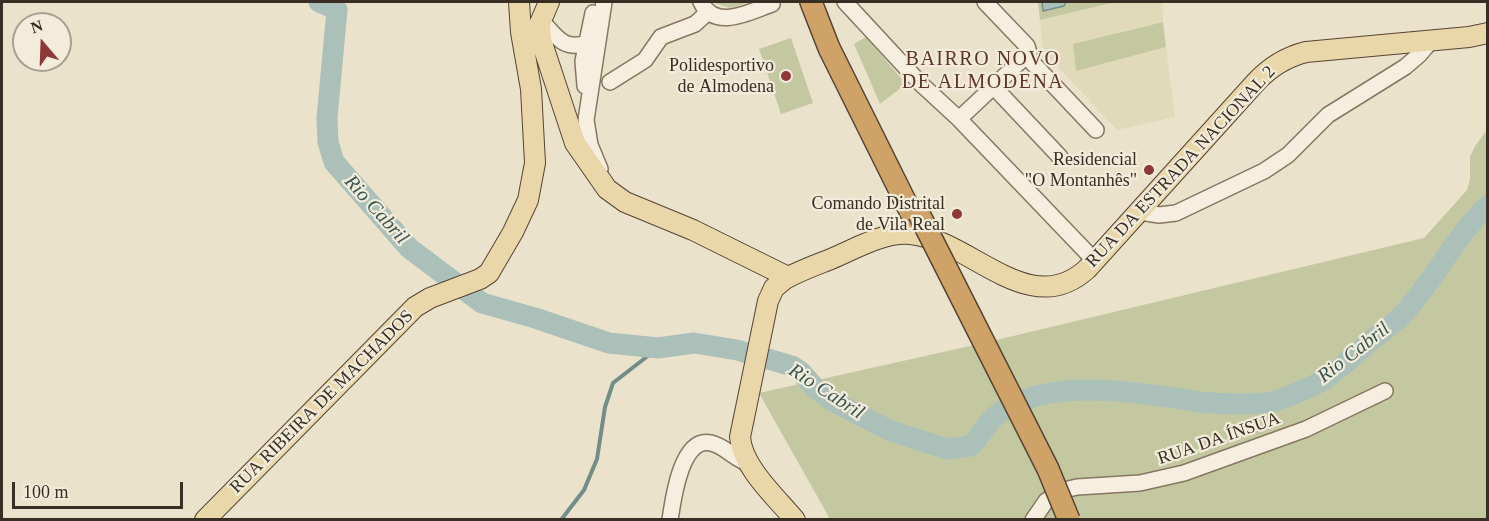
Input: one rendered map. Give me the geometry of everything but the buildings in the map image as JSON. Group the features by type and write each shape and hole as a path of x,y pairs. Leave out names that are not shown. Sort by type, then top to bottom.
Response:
{"highway":[{"path":"811,2 833,57 1040,453 1063,515"},
{"path":"818,2 849,75 916,215"}],"main road":[{"name":"RUA RIBEIRA DE MACHADOS","path":"205,519 415,307 427,299 477,280 491,271 528,200 534,176 531,89 521,32 519,2"},
{"path":"549,2 541,20 540,40 560,93 575,143 600,181 616,197 693,230 789,277"},
{"name":"RUA DA ESTRADA NACIONAL 2","path":"748,463 740,442 741,426 766,306 774,288 789,277 878,239 903,234 934,240 1010,278 1036,286 1053,287 1069,283 1095,261 1260,77 1283,60 1306,52 1488,33"},
{"path":"748,463 795,519"}],"street":[{"path":"588,101 583,66 596,2"},
{"path":"604,2 586,126 597,164 616,197"},
{"path":"845,2 921,84 959,119 1095,261"},
{"path":"959,119 1027,57 1028,49 985,2"},
{"path":"610,82 643,63 661,37 695,24 705,7 715,17 724,19 772,4"},
{"path":"541,20 565,44 573,46 586,43"},
{"path":"1140,212 1159,215 1176,213 1252,178 1288,155 1328,116 1405,67 1431,40"},
{"path":"1027,57 1096,130"},
{"path":"994,87 1060,157"},
{"name":"RUA DA ÍNSUA","path":"1033,519 1046,501 1060,491 1077,487 1140,483 1184,473 1306,429 1385,391"},
{"path":"670,519 680,472 687,456 695,447 706,442 712,443 748,463"}],"shaded area":[{"path":"1116,2 1163,2 1163,22 1073,44 1076,71 1166,47 1175,117 1117,130 1043,51 1040,20"}],"green space":[{"path":"712,2 751,2 730,8"},
{"path":"1038,2 1116,2 1040,20"},
{"path":"1163,22 1166,47 1076,71 1073,44"},
{"path":"866,37 906,84 880,104 854,44"},
{"name":"Polidesportivo de Almodena","path":"791,38 813,103 781,114 759,49"},
{"path":"1487,130 1487,519 830,519 759,393 988,342 1424,238 1467,190 1470,179 1470,157"}],"water":[{"path":"1042,2 1066,2 1064,6 1043,11"}],"waterway":[{"name":"Rio Cabril","path":"319,2 337,10 327,118 328,142 334,162 409,248 482,303 609,343 658,348 694,343 737,350 792,366 834,402 891,431 947,449 971,446 996,415 1022,401 1046,394 1072,390 1098,390 1201,402 1240,404 1271,402 1305,389 1334,373 1401,317 1465,231 1488,205"},
{"path":"561,520 584,490 597,459 605,407 613,383 658,348"}],"place":[{"name":"Polidesportivo de Almodena","path":"786,76"},
{"name":"Residencial \"O Montanhês\"","path":"1149,170"},
{"name":"Comando Distrital de Vila Real","path":"957,214"}],"district":[{"name":"BAIRRO NOVO DE ALMODENA","path":"983,72"}]}
